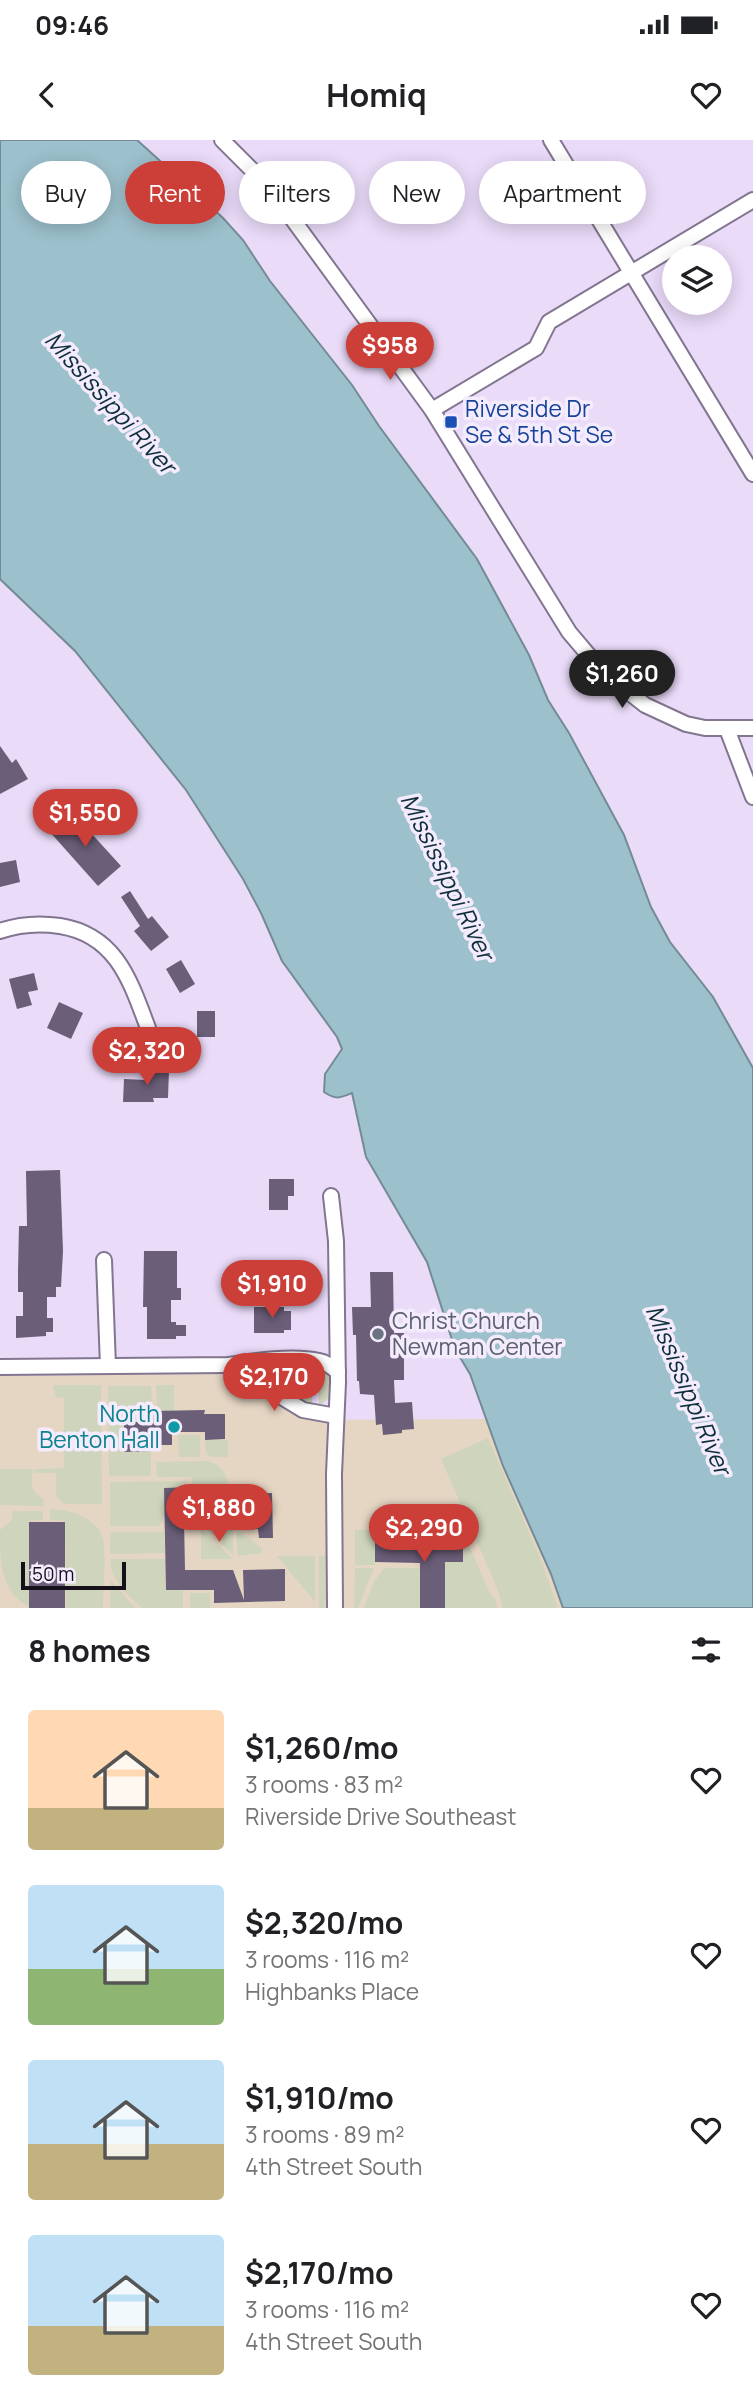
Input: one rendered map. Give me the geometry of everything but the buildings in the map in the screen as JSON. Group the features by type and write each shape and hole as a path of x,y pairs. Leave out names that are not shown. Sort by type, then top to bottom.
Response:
{"street":[{"path":"222,140 253,171 291,217 432,410 569,632 602,671 645,705 687,724 727,729 753,728"},
{"path":"551,140 753,474"},
{"path":"432,410 536,348 549,322 753,200"},
{"path":"727,729 753,797"},
{"path":"0,931 18,926 46,924 79,930 91,936 111,953 125,971 148,1028"},
{"path":"331,1196 336,1241 338,1372 334,1475 335,1608"},
{"path":"104,1260 108,1366"},
{"path":"0,1367 229,1365 312,1360 324,1363 338,1372"},
{"path":"229,1365 303,1410 336,1416"}],"shaded area":[{"path":"219,1374 313,1420 486,1419 563,1608 0,1608 0,1376"}],"green space":[{"path":"250,1364 312,1366 312,1406 306,1405 247,1368"},
{"path":"317,1367 327,1369 332,1385 328,1399 319,1405"},
{"path":"53,1385 101,1385 102,1504 64,1504 56,1496 56,1473 35,1473 35,1469 64,1468 64,1398 56,1397"},
{"path":"156,1385 174,1385 174,1411 157,1411"},
{"path":"108,1386 151,1386 153,1422 124,1451 151,1451 151,1476 109,1476"},
{"path":"178,1435 200,1435 200,1457 179,1457"},
{"path":"488,1438 542,1563 558,1608 503,1608 497,1588 441,1459"},
{"path":"205,1440 228,1440 228,1457 210,1457 206,1452"},
{"path":"207,1461 222,1470 226,1477 229,1522 197,1522 190,1518 192,1477 157,1477 156,1462"},
{"path":"0,1469 33,1469 32,1486 43,1499 44,1506 0,1505"},
{"path":"187,1481 187,1488 164,1489 164,1518 159,1526 110,1526 110,1482"},
{"path":"50,1509 80,1515 93,1523 102,1536 105,1560 103,1608 66,1608 65,1521 50,1520"},
{"path":"12,1511 43,1511 43,1520 29,1521 29,1607 19,1600 7,1584 0,1554 0,1530 12,1520"},
{"path":"431,1513 440,1516 447,1513 463,1533 490,1593 496,1600 497,1608 445,1608 445,1562 462,1562 462,1540 375,1540 375,1565 355,1565 355,1530 414,1529"},
{"path":"202,1525 233,1525 233,1555 221,1544 221,1537 214,1536"},
{"path":"201,1529 212,1538 212,1545 219,1546 233,1559 201,1559"},
{"path":"110,1532 164,1532 165,1553 110,1554"},
{"path":"240,1532 262,1548 262,1553 238,1556 236,1534"},
{"path":"277,1556 315,1556 315,1602"},
{"path":"319,1556 325,1556 325,1608 319,1608"},
{"path":"110,1559 165,1559 166,1590 183,1590 183,1608 143,1608 120,1586 113,1574"},
{"path":"355,1568 374,1568 358,1608 354,1608"},
{"path":"384,1568 420,1568 420,1608 364,1608 374,1582"},
{"path":"110,1579 135,1608 110,1608"},
{"path":"190,1593 210,1593 210,1608 190,1608"}],"water":[{"name":"Mississippi River","path":"0,140 137,140 160,161 125,161 125,224 225,224 225,220 243,240 270,281 352,385 477,559 529,655 548,700 569,733 624,835 651,907 670,942 713,997 753,1068 753,1608 563,1608 551,1574 503,1466 470,1374 455,1349 427,1262 366,1157 352,1093 338,1097 324,1092 325,1074 342,1049 337,1037 282,961 243,879 186,790 75,651 0,579"}],"place":[{"name":"Riverside Dr Se & 5th St Se","path":"451,422"},
{"name":"Christ Church Newman Center","path":"378,1334"},
{"name":"North Benton Hall","path":"174,1427"}]}
